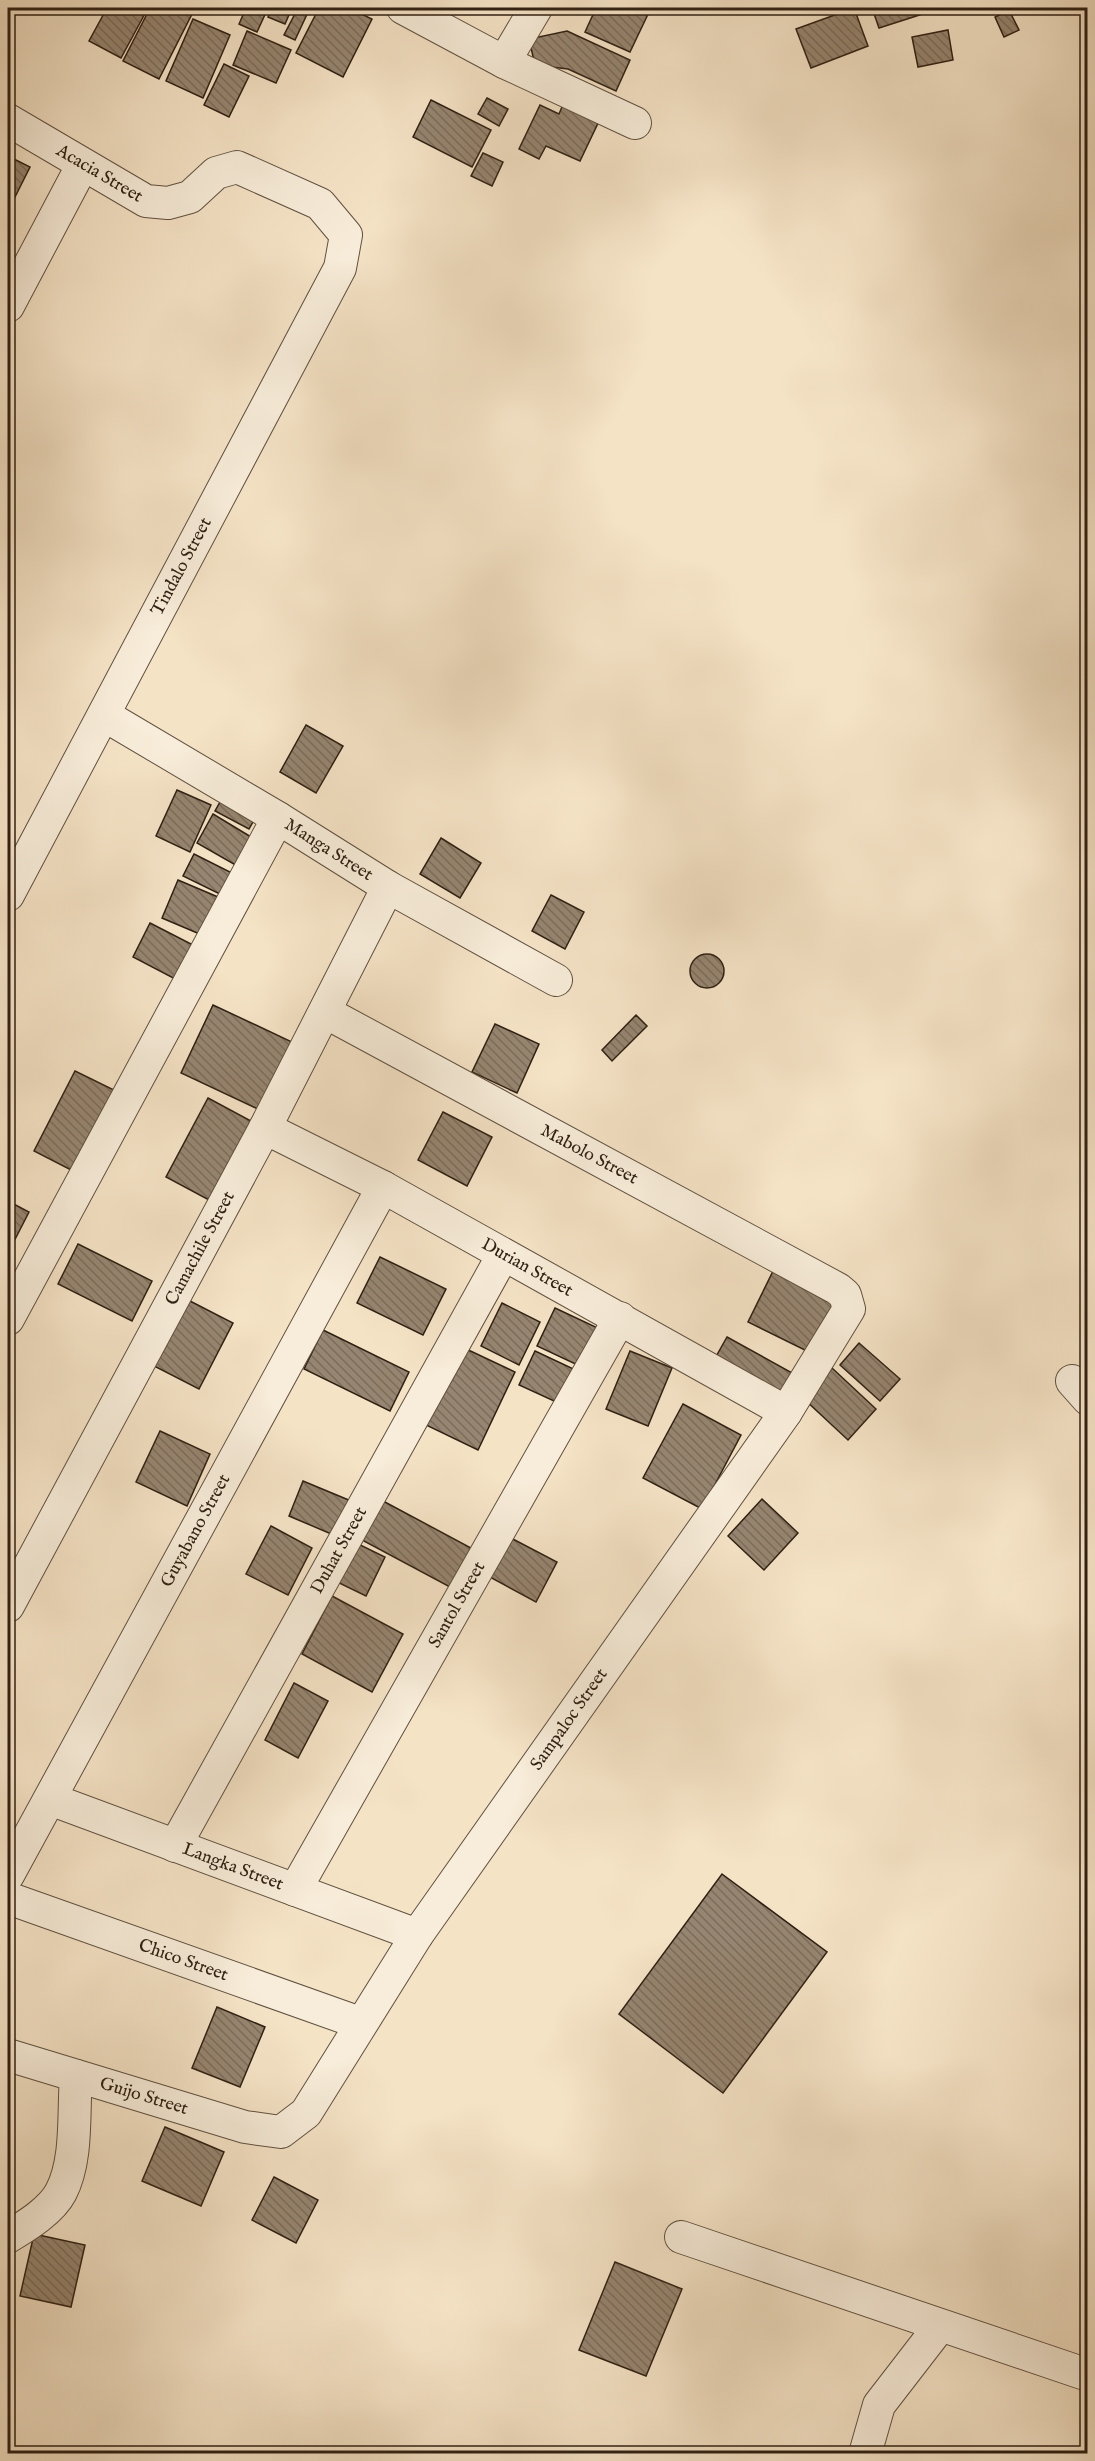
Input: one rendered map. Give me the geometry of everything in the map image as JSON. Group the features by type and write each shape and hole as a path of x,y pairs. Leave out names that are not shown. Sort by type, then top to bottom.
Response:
{"street":[{"path":"403,8 504,62 635,123"},
{"path":"504,62 536,8"},
{"name":"Acacia Street","path":"8,120 146,201 168,204 190,196 216,173 237,167 320,204 346,235"},
{"path":"8,306 82,165"},
{"name":"Tindalo Street","path":"8,895 340,268 346,235"},
{"name":"Manga Street","path":"104,715 278,818 388,887 556,980"},
{"path":"8,1319 278,818"},
{"name":"Camachile Street","path":"8,1606 265,1128 388,887"},
{"name":"Mabolo Street","path":"325,1012 838,1289 849,1302"},
{"name":"Durian Street","path":"265,1128 383,1187 786,1412"},
{"name":"Guyabano Street","path":"8,1875 383,1187"},
{"name":"Duhat Street","path":"175,1846 503,1255"},
{"name":"Sampaloc Street","path":"281,2132 306,2113 360,2023 417,1935 786,1412 847,1317 849,1302"},
{"name":"Santol Street","path":"295,1890 620,1318"},
{"name":"Langka Street","path":"50,1799 417,1935"},
{"name":"Chico Street","path":"8,1898 360,2023"},
{"name":"Guijo Street","path":"8,2055 244,2127 281,2132"},
{"path":"8,2237 30,2224 60,2194 70,2166 76,2076"},
{"path":"681,2237 1088,2375"},
{"path":"865,2454 879,2404 940,2326"}],"building":[{"path":"107,8 148,8 121,58 89,41"},
{"path":"150,8 179,8 192,14 159,79 123,61"},
{"path":"246,8 268,8 257,32 239,24"},
{"path":"272,8 292,8 285,24 268,17"},
{"path":"298,8 309,10 295,40 284,35"},
{"path":"319,8 349,8 372,19 343,77 296,53"},
{"path":"596,8 650,10 630,52 585,32"},
{"path":"854,8 868,46 811,68 796,29"},
{"path":"872,8 931,8 932,11 879,28"},
{"path":"1009,10 1019,30 1004,37 995,17"},
{"path":"193,19 230,35 203,98 166,81"},
{"path":"948,30 953,60 918,67 912,37"},
{"path":"247,31 291,50 276,83 233,65"},
{"path":"567,31 630,60 616,91 568,69 535,65 529,39"},
{"path":"224,64 249,76 229,117 204,105"},
{"path":"487,98 508,109 499,126 478,114"},
{"path":"431,100 491,130 472,167 413,137"},
{"path":"564,102 600,119 580,161 546,146 539,159 519,149 540,105 559,114"},
{"path":"483,153 503,162 492,186 471,176"},
{"path":"8,156 30,167 11,205 8,203"},
{"path":"306,725 343,746 316,793 280,772"},
{"path":"177,790 211,805 190,852 156,836"},
{"path":"225,793 259,811 249,829 215,811"},
{"path":"213,814 256,840 239,867 197,843"},
{"path":"441,838 481,863 460,898 420,874"},
{"path":"194,854 240,877 230,899 183,876"},
{"path":"178,880 225,900 209,938 162,918"},
{"path":"551,895 584,912 565,949 532,931"},
{"path":"150,923 197,947 179,981 133,957"},
{"path":"707,954 719,959 724,971 719,983 707,988 695,983 690,971 695,959"},
{"path":"213,1005 292,1042 260,1110 181,1073"},
{"path":"636,1015 647,1026 612,1061 602,1050"},
{"path":"495,1024 539,1044 517,1093 472,1072"},
{"path":"75,1071 116,1091 75,1172 34,1151"},
{"path":"208,1098 251,1121 209,1200 166,1177"},
{"path":"443,1112 492,1137 467,1186 418,1160"},
{"path":"8,1201 29,1212 8,1253"},
{"path":"78,1244 152,1281 132,1321 58,1284"},
{"path":"380,1257 446,1289 423,1335 357,1303"},
{"path":"776,1265 845,1299 817,1356 748,1322"},
{"path":"188,1300 233,1323 199,1389 154,1366"},
{"path":"502,1303 540,1322 519,1365 481,1346"},
{"path":"555,1308 602,1330 584,1368 537,1346"},
{"path":"323,1330 409,1372 390,1411 304,1369"},
{"path":"727,1337 794,1374 776,1406 709,1369"},
{"path":"859,1343 900,1379 880,1401 840,1365"},
{"path":"462,1347 515,1372 478,1450 426,1425"},
{"path":"535,1351 580,1372 565,1406 519,1385"},
{"path":"630,1351 672,1368 648,1426 606,1409"},
{"path":"832,1368 876,1409 848,1440 804,1399"},
{"path":"683,1404 741,1435 702,1509 643,1478"},
{"path":"160,1431 210,1454 187,1506 136,1482"},
{"path":"303,1481 351,1501 336,1536 289,1516"},
{"path":"762,1499 798,1533 764,1570 728,1536"},
{"path":"383,1501 471,1548 450,1587 362,1540"},
{"path":"271,1526 312,1548 288,1595 246,1574"},
{"path":"509,1537 557,1562 536,1602 488,1576"},
{"path":"354,1542 385,1557 366,1596 335,1581"},
{"path":"332,1596 403,1634 372,1692 302,1654"},
{"path":"294,1683 328,1701 298,1758 265,1740"},
{"path":"722,1874 827,1952 723,2093 619,2014"},
{"path":"217,2007 265,2027 240,2087 192,2068"},
{"path":"165,2127 224,2152 201,2206 142,2181"},
{"path":"274,2177 318,2200 296,2243 252,2220"},
{"path":"34,2234 85,2245 71,2307 20,2296"},
{"path":"615,2262 682,2289 646,2376 579,2350"}]}
